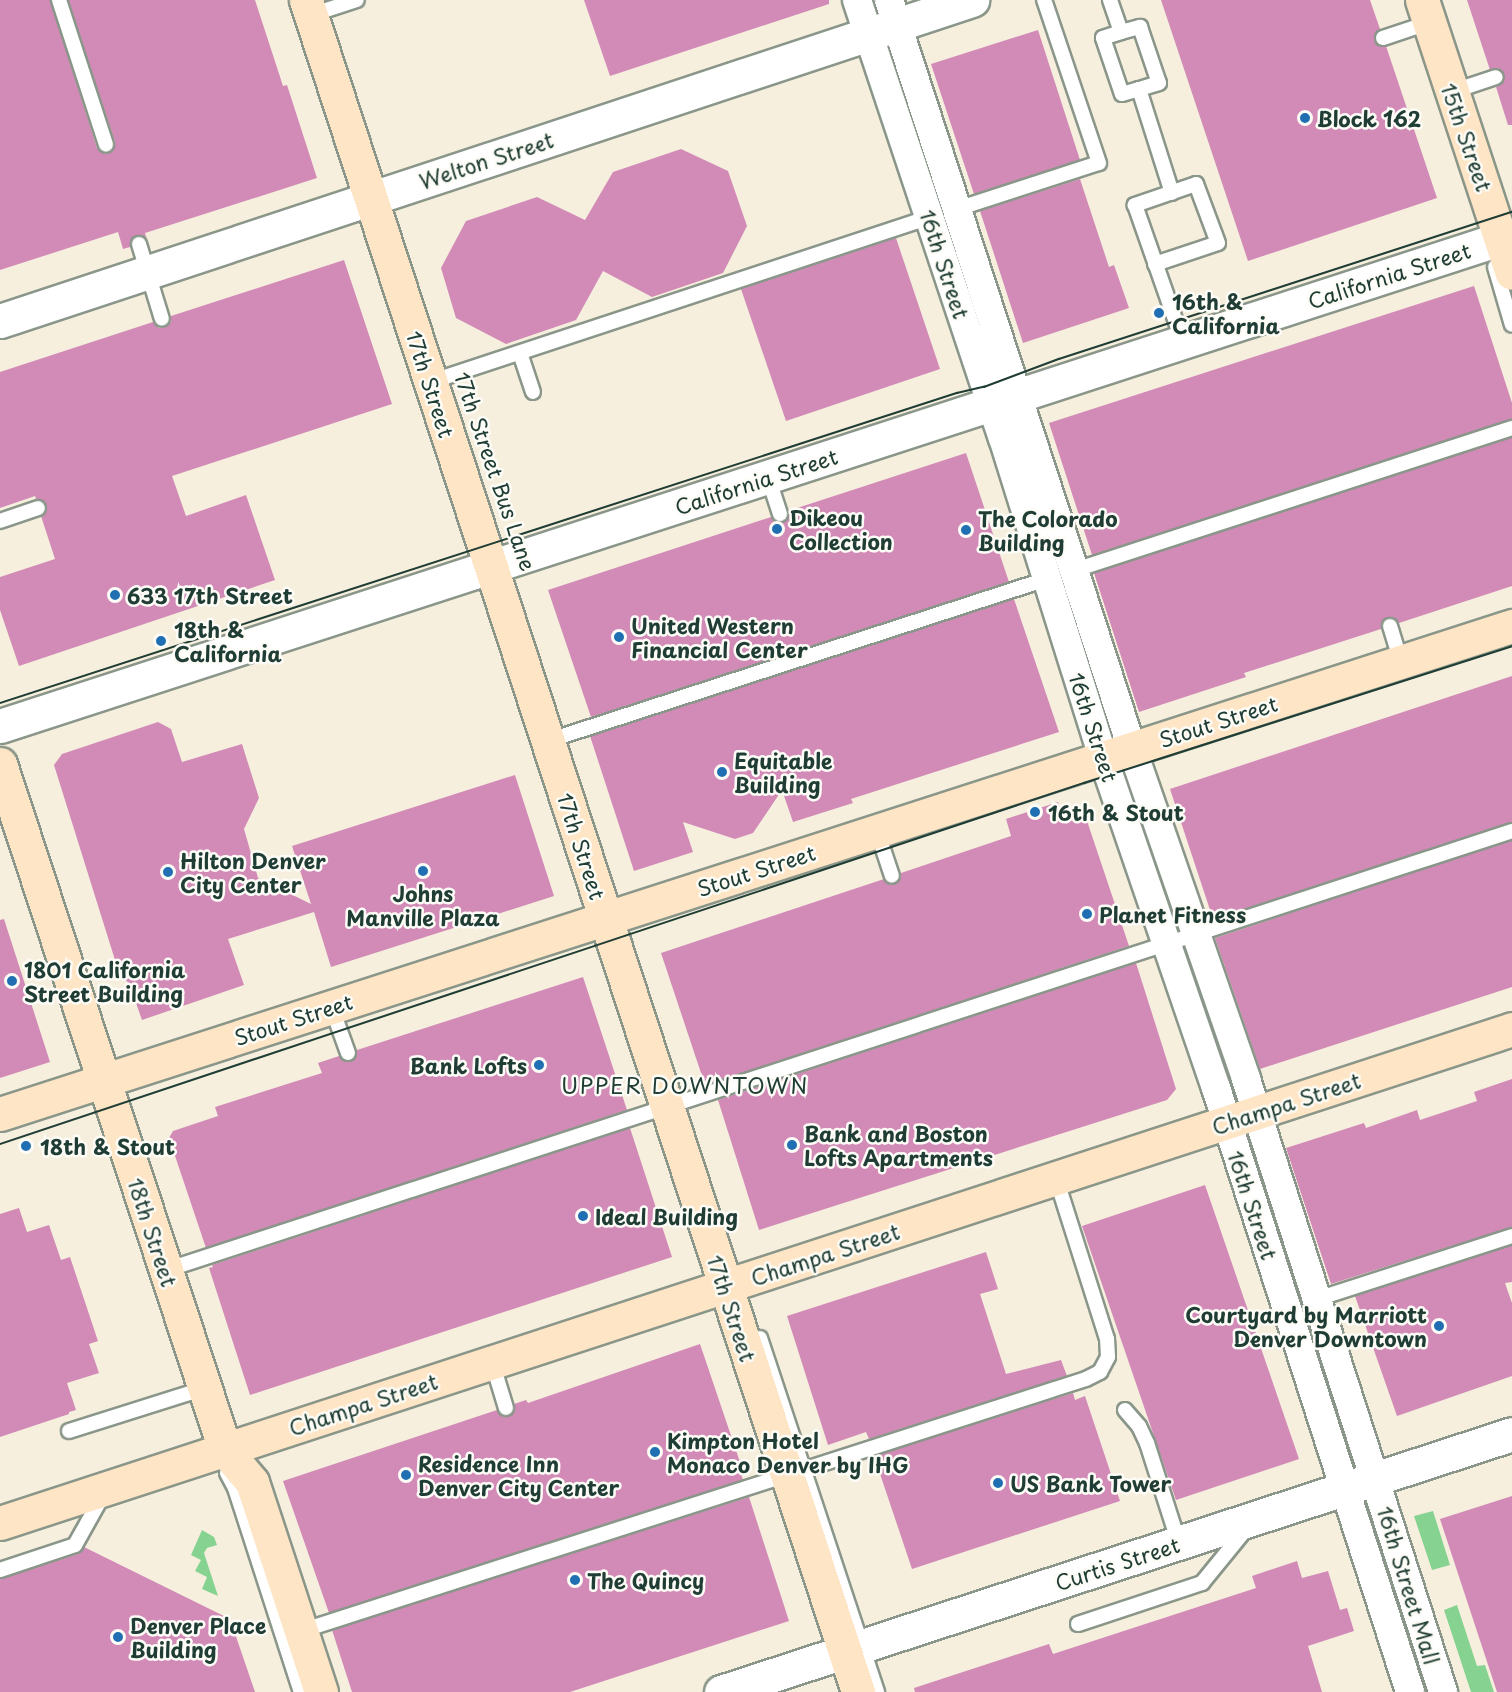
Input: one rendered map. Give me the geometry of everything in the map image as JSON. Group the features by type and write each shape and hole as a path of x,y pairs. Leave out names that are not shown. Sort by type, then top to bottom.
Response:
{"main road":[{"name":"17th Street","path":"318,9 436,380 559,738 736,1281 853,1649 858,1692"},
{"name":"15th Street","path":"1419,15 1451,92 1512,273"},
{"name":"Stout Street","path":"0,1114 1512,626"},
{"name":"18th Street","path":"0,764 99,1082 166,1270 220,1451 252,1482 321,1692"},
{"name":"Champa Street","path":"0,1523 1512,1029"}],"street":[{"name":"16th Street","path":"857,0 885,19 958,208 1047,579 1118,754 1196,934 1257,1112 1376,1478"},
{"name":"Welton Street","path":"0,321 144,258 376,197 885,19 972,0"},
{"name":"16th Street","path":"885,19 929,217 1074,570 1166,943 1344,1487"},
{"name":"California Street","path":"0,726 502,570 768,477 1500,239"},
{"name":"Curtis Street","path":"721,1692 1512,1434"},
{"name":"16th Street Mall","path":"1376,1478 1443,1692"},
{"name":"16th Street Mall","path":"1344,1487 1410,1692"}],"lane":[{"path":"59,0 106,144"},
{"path":"318,9 357,0"},
{"path":"436,380 1099,163 1044,0"},
{"path":"1110,0 1121,32"},
{"path":"1383,38 1419,15 1500,239 1512,325"},
{"path":"1140,27 1159,83 1139,89 1122,94 1103,38 1140,27"},
{"path":"335,43 376,197"},
{"path":"1451,92 1496,77"},
{"path":"1139,89 1172,193"},
{"path":"1155,264 1218,243 1196,184 1135,205 1155,264 1183,342"},
{"path":"144,258 162,319"},
{"path":"520,353 533,392"},
{"path":"559,738 1512,428"},
{"path":"768,477 780,514"},
{"path":"0,521 38,508"},
{"path":"1390,626 1401,662"},
{"path":"0,788 200,1389 69,1431"},
{"path":"877,831 892,876"},
{"path":"166,1270 1512,831"},
{"path":"331,1006 348,1053"},
{"path":"301,1631 1086,1379 1100,1372 1108,1357 1107,1339 1056,1178"},
{"path":"1317,1299 1512,1236"},
{"name":"17th Street","path":"757,1329 795,1471 850,1613 853,1649 877,1692"},
{"path":"492,1362 506,1407"},
{"path":"1125,1410 1139,1426 1146,1443 1179,1543"},
{"path":"220,1451 235,1488 301,1692"},
{"path":"0,1569 75,1545 107,1488"},
{"path":"1078,1624 1202,1583 1255,1518"}],"green space":[{"path":"1433,1511 1450,1565 1432,1570 1414,1516"},
{"path":"202,1530 214,1537 217,1545 207,1548 204,1553 218,1596 202,1589 207,1577 195,1571 201,1560 191,1555"},
{"path":"1457,1605 1477,1666 1485,1665 1494,1692 1471,1692 1444,1610"}],"building":[{"path":"0,0 50,0 97,148 105,154 113,151 115,142 68,0 255,0 283,86 287,85 317,178 145,233 147,241 142,235 136,236 130,241 130,247 123,249 118,232 0,270"},
{"path":"584,0 829,0 829,4 610,76"},
{"name":"Block 162","path":"1161,0 1370,0 1380,29 1374,40 1378,45 1386,46 1437,198 1248,261"},
{"path":"1467,0 1512,0 1512,125 1508,125 1496,87 1503,82 1504,74 1498,68 1490,70"},
{"path":"1038,30 1080,160 974,194 931,64"},
{"path":"681,149 728,171 747,226 723,273 652,297 603,271 576,320 506,344 456,318 441,268 466,221 537,197 585,220 613,172"},
{"path":"1080,179 1109,267 1114,265 1129,308 1023,343 980,211"},
{"path":"896,238 940,369 786,421 741,289"},
{"path":"344,260 392,404 172,476 186,516 246,495 275,580 19,666 0,610 0,577 55,559 41,516 47,510 44,502 36,499 35,496 0,508 0,372 153,322 159,328 165,327 171,322 171,316"},
{"path":"1474,286 1512,403 1512,419 1092,555 1049,423"},
{"path":"1512,437 1512,586 1399,623 1393,617 1387,618 1381,623 1381,629 1244,673 1246,677 1139,712 1094,573"},
{"path":"966,453 1009,582 591,717 548,590 771,517 774,521 782,523 787,520 788,511"},
{"path":"1014,599 1059,732 851,799 853,803 793,822 782,790 753,833 735,839 683,822 693,852 634,871 590,736"},
{"path":"1512,676 1512,822 1213,919 1170,789"},
{"path":"158,722 171,729 182,762 242,744 259,798 244,829 258,878 311,904 292,846 515,775 554,896 331,967 314,912 228,939 244,985 142,1020 129,983 120,976 54,765 62,754"},
{"path":"1058,802 1063,819 1084,812 1129,946 705,1085 661,953 884,879 890,885 895,884 901,878 901,873 1011,836 1006,819"},
{"path":"1512,840 1512,987 1260,1069 1215,938"},
{"name":"1801 California Street Building","path":"4,919 50,1062 0,1078 0,920"},
{"path":"1136,963 1176,1089 1167,1100 759,1230 718,1100"},
{"path":"583,977 627,1110 206,1248 169,1138 173,1131 218,1116 215,1107 322,1073 318,1063 339,1056 350,1062 355,1058 357,1050"},
{"path":"1512,1079 1512,1227 1331,1284 1286,1148 1364,1123 1366,1128 1417,1110 1420,1120 1477,1101 1474,1092"},
{"path":"630,1128 672,1257 250,1395 209,1268 213,1267 212,1265"},
{"path":"1205,1185 1299,1459 1176,1500 1082,1226"},
{"path":"19,1208 27,1232 49,1225 61,1260 70,1257 98,1341 89,1344 99,1373 67,1383 76,1410 0,1437 0,1214"},
{"name":"Courtyard by Marriott Denver Downtown","path":"1512,1245 1512,1282 1505,1283 1512,1303 1512,1376 1397,1416 1355,1296"},
{"path":"986,1252 998,1289 980,1294 1006,1374 1061,1360 1067,1376 869,1439 866,1432 828,1445 787,1316"},
{"path":"700,1344 744,1474 741,1474 743,1480 329,1613 283,1481 497,1410 503,1417 509,1416 515,1411 514,1404 526,1400 528,1403"},
{"name":"US Bank Tower","path":"1073,1393 1075,1400 1085,1396 1120,1501 912,1569 874,1456"},
{"path":"1512,1496 1512,1692 1497,1692 1440,1519"},
{"name":"The Quincy","path":"749,1497 789,1621 570,1692 352,1692 332,1630"},
{"name":"Denver Place Building","path":"84,1547 230,1619 255,1692 0,1692 0,1579 78,1554"},
{"path":"1297,1561 1302,1578 1328,1571 1340,1610 1347,1608 1354,1631 1308,1646 1322,1692 915,1692 914,1688 1049,1644 1053,1654 1256,1588 1252,1576"}],"tram line":[{"path":"0,703 957,393 984,387 1059,359 1512,212"},
{"path":"0,1144 1084,783 1512,646"}],"place":[{"name":"Block 162","path":"1305,118"},
{"name":"16th & California","path":"1159,313"},
{"name":"Dikeou Collection","path":"777,529"},
{"name":"The Colorado Building","path":"966,530"},
{"name":"633 17th Street","path":"115,595"},
{"name":"United Western Financial Center","path":"619,637"},
{"name":"18th & California","path":"161,641"},
{"name":"Equitable Building","path":"722,772"},
{"name":"16th & Stout","path":"1035,812"},
{"name":"Johns Manville Plaza","path":"423,871"},
{"name":"Hilton Denver City Center","path":"168,872"},
{"name":"Planet Fitness","path":"1087,914"},
{"name":"1801 California Street Building","path":"12,981"},
{"name":"Bank Lofts","path":"539,1065"},
{"name":"Bank and Boston Lofts Apartments","path":"792,1145"},
{"name":"18th & Stout","path":"26,1146"},
{"name":"Ideal Building","path":"583,1216"},
{"name":"Courtyard by Marriott Denver Downtown","path":"1439,1326"},
{"name":"Kimpton Hotel Monaco Denver by IHG","path":"655,1452"},
{"name":"Residence Inn Denver City Center","path":"406,1475"},
{"name":"US Bank Tower","path":"998,1483"},
{"name":"The Quincy","path":"575,1580"},
{"name":"Denver Place Building","path":"118,1637"}],"district":[{"name":"UPPER DOWNTOWN","path":"685,1085"}]}
